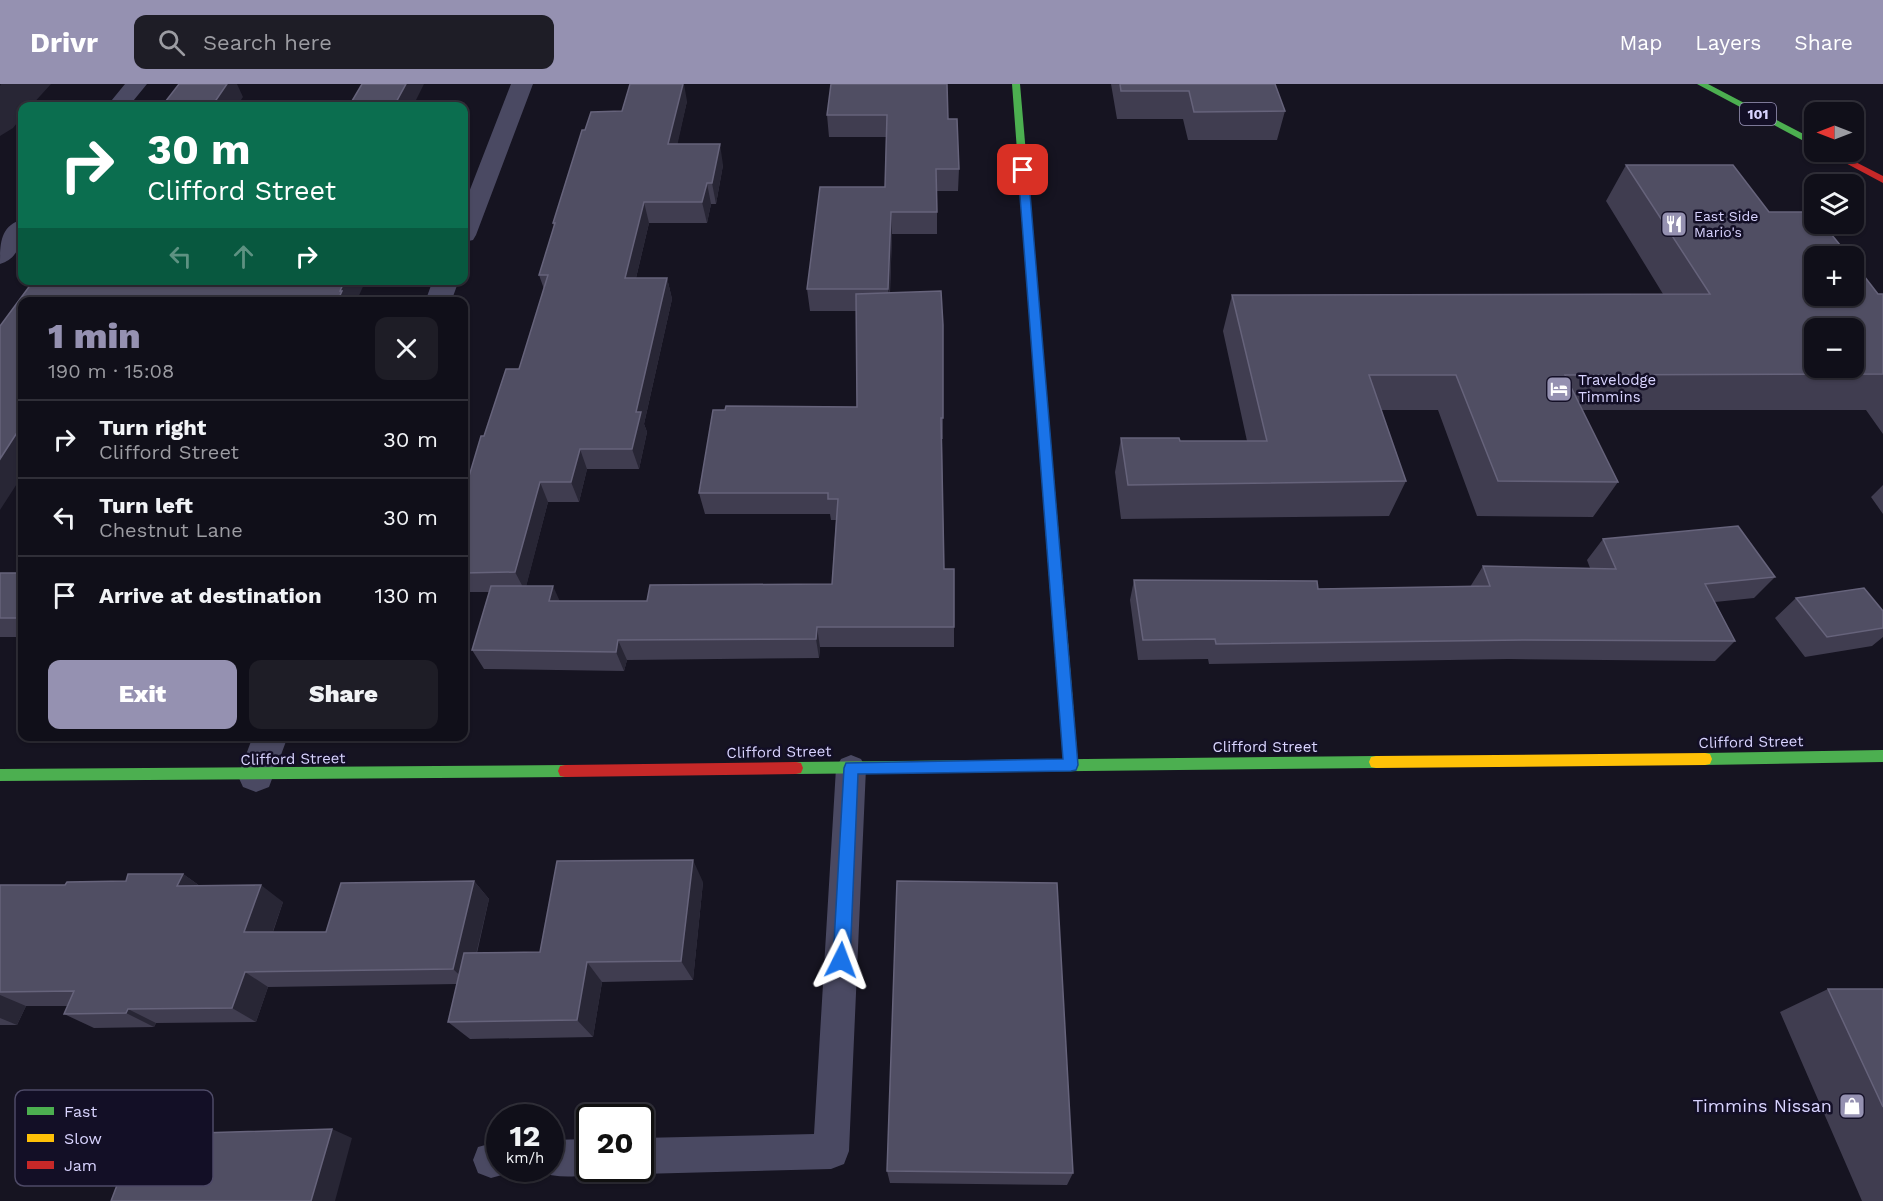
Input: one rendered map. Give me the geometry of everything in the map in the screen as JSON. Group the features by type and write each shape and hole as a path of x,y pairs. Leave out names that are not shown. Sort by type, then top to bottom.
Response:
{"street":[{"path":"121,102 136,84"},
{"path":"468,226 522,84"},
{"path":"1016,84 1071,765"},
{"name":"101","path":"1701,84 1804,138"},
{"path":"1849,162 1883,180"},
{"path":"0,256 18,232"},
{"path":"256,776 269,741"},
{"name":"Clifford Street","path":"0,775 256,776 1883,756"}],"lane":[{"path":"654,1156 831,1151 851,768"}],"building":[{"path":"179,84 227,84 215,102 165,102"},
{"path":"362,84 406,84 396,102 351,102"},
{"path":"630,84 683,84 668,144 720,144 712,183 707,183 702,202 644,202 625,278 667,278 636,412 641,412 632,449 580,449 571,482 540,482 515,572 468,573 468,480 481,436 484,436 506,369 519,369 548,275 539,275 582,130 585,130 591,112 622,111"},
{"path":"831,84 947,84 948,119 957,119 959,169 936,169 937,212 891,212 888,289 807,289 820,187 885,187 887,115 827,115"},
{"path":"1120,84 1275,84 1285,111 1194,112 1189,91 1121,91"},
{"path":"1626,165 1733,165 1769,212 1804,212 1804,234 1831,234 1841,246 1804,246 1804,306 1864,306 1864,276 1878,294 1883,294 1883,374 1864,374 1864,318 1804,318 1804,374 1565,375 1618,482 1498,481 1456,375 1369,375 1406,481 1128,485 1121,438 1267,441 1232,295 1710,294"},
{"path":"30,285 343,285 339,297 21,297"},
{"path":"941,291 944,569 954,569 954,627 817,627 816,639 618,640 616,652 472,650 491,586 553,586 549,601 647,601 650,585 832,584 838,499 828,499 828,493 699,493 713,410 725,410 726,406 857,407 856,294"},
{"path":"18,302 18,431 0,459 0,326"},
{"path":"1738,526 1775,577 1705,584 1735,641 1523,640 1216,644 1215,639 1143,640 1134,580 1317,581 1318,589 1490,586 1483,566 1616,569 1603,539"},
{"path":"0,573 18,573 18,618 0,618"},
{"path":"1864,588 1883,611 1883,628 1827,637 1796,598"},
{"path":"693,860 681,961 587,962 577,1020 448,1022 464,953 540,952 557,861"},
{"path":"128,874 183,874 177,886 261,885 244,932 326,932 341,883 474,881 453,969 245,972 232,1008 128,1009 126,1013 64,1014 74,991 0,992 0,885 65,885 67,882 126,881"},
{"path":"897,881 1057,883 1073,1173 887,1171"},
{"path":"1828,989 1883,989 1883,1107"},
{"path":"332,1129 311,1201 111,1201 117,1186 213,1186 213,1133"}],"traffic: fast":[{"path":"1016,84 1060,630"},
{"path":"1701,84 1804,138"},
{"path":"1705,759 1883,756"},
{"path":"796,768 1376,762"},
{"path":"0,775 565,771"}],"traffic: slow":[{"path":"1060,630 1071,765"},
{"path":"1376,762 1705,759"}],"traffic: jam":[{"path":"1849,162 1883,180"},
{"path":"565,771 796,768"}],"place":[{"name":"East Side Mario's","path":"1674,224"},
{"name":"Travelodge Timmins","path":"1559,389"},
{"name":"Timmins Nissan","path":"1852,1106"}],"route":[{"path":"841,960 851,768 1071,765 1023,170"}]}
